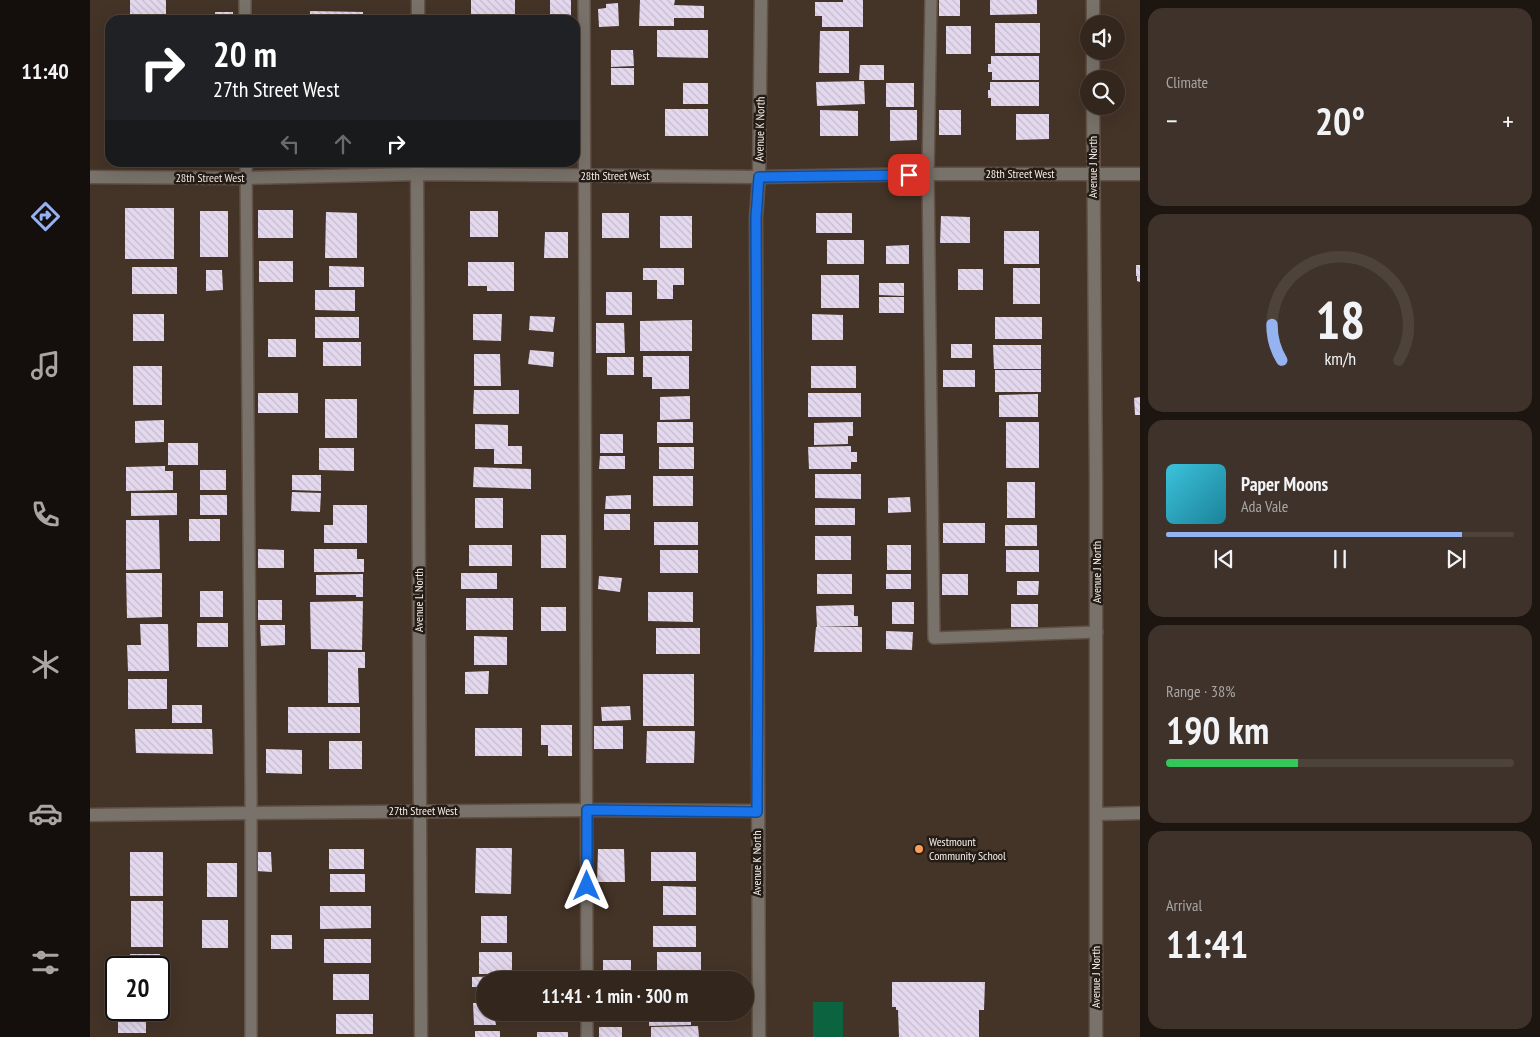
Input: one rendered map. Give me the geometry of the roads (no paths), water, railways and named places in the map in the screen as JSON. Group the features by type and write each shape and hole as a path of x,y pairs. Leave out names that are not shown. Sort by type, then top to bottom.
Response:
{"street":[{"path":"418,0 418,15"},
{"name":"Avenue K North","path":"759,1037 756,217 759,177 761,0"},
{"path":"1092,0 1092,15"},
{"name":"Avenue J North","path":"1093,115 1097,632 1096,1037"},
{"name":"28th Street West","path":"90,177 246,178 417,168 584,176 759,177 928,174 1140,174"},
{"name":"Avenue L North","path":"417,168 421,1037"},
{"name":"27th Street West","path":"90,815 587,810 757,812"},
{"path":"1097,814 1140,813"}],"lane":[{"path":"245,0 245,15"},
{"path":"584,0 587,971"},
{"path":"930,0 928,174 934,638 1097,632"},
{"path":"246,167 251,1037"},
{"path":"587,1021 587,1037"}],"place":[{"name":"Westmount Community School","path":"919,849"}]}
